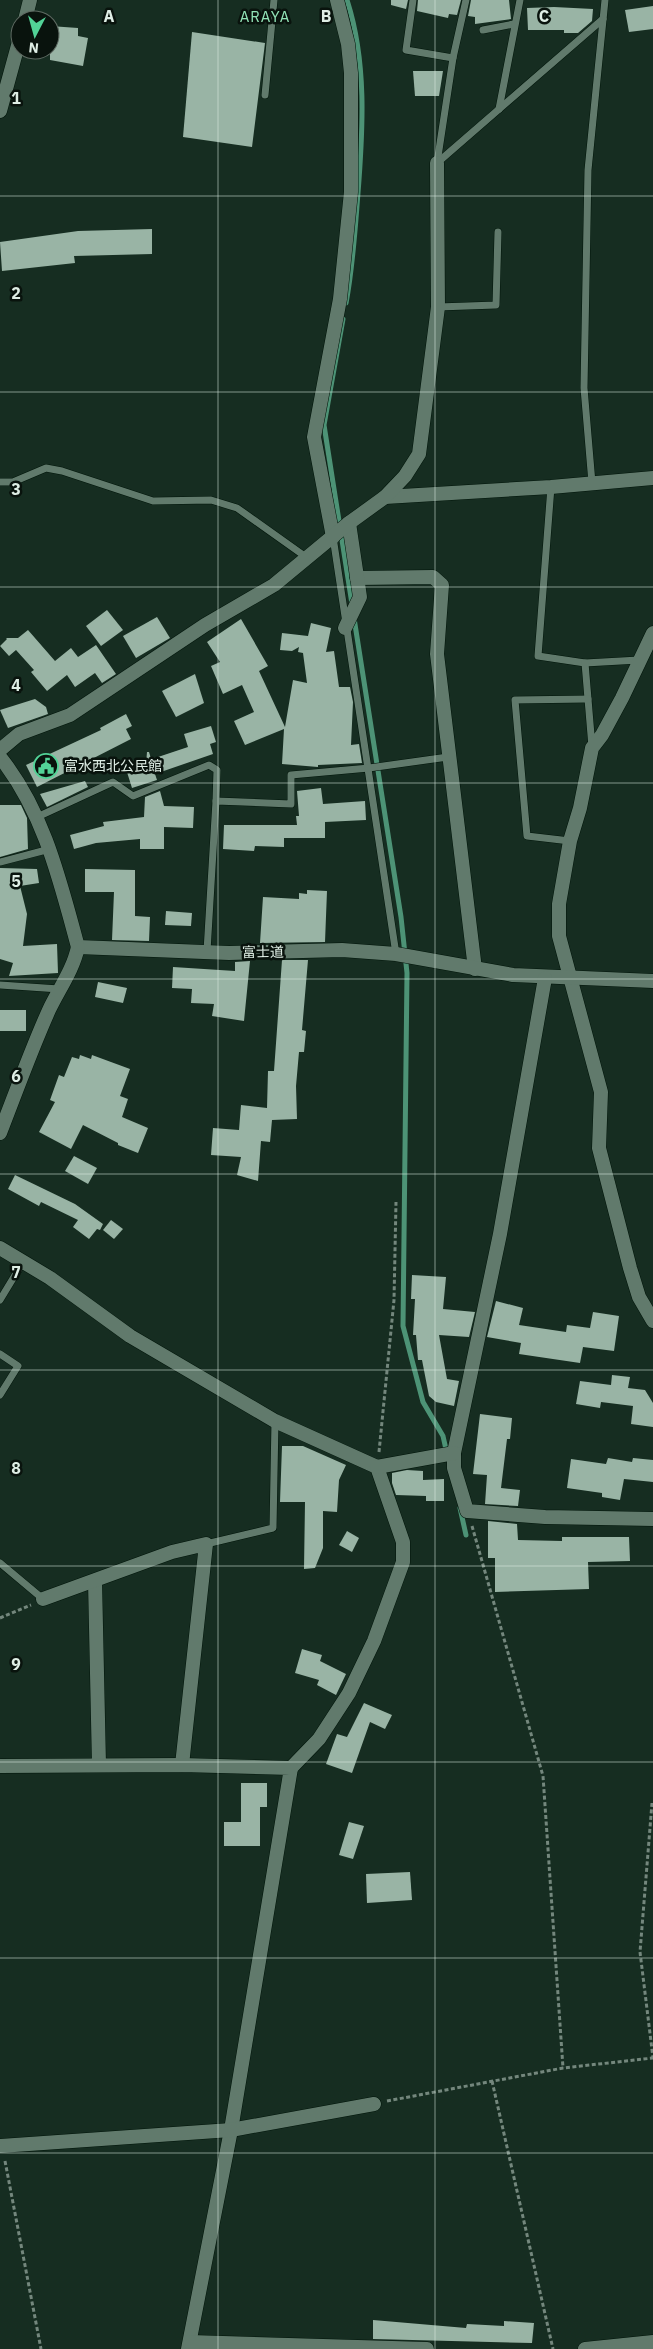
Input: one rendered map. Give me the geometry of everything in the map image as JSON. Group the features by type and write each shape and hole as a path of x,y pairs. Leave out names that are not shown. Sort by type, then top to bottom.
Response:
{"street":[{"path":"332,538 314,437 340,299 351,192 352,74 348,44 337,0"},
{"path":"0,111 14,60"},
{"path":"0,750 19,734 70,715 205,625 274,585 306,557 385,497 406,476 419,454 438,306 437,164"},
{"path":"385,497 551,487 653,478"},
{"path":"345,628 360,597 349,523"},
{"path":"357,578 433,578 442,585 436,654 475,969"},
{"path":"653,633 602,735 592,748 580,808 570,841 559,904 559,936 601,1092 599,1148 639,1297 653,1321"},
{"path":"0,757 16,778 50,849 78,947 74,964 59,988 35,1041 0,1133"},
{"name":"富士道","path":"78,947 229,953 342,950 396,954 475,969 545,978 653,981"},
{"path":"545,978 500,1234 454,1453 454,1468 467,1511 544,1517 653,1519"},
{"path":"0,1248 130,1336 275,1421 378,1468 454,1453"},
{"path":"378,1468 403,1542 403,1562 374,1641 348,1693 319,1739 291,1768 231,2130 189,2346 427,2349"},
{"path":"43,1599 172,1552 206,1544 182,1765"},
{"path":"95,1581 99,1765"},
{"path":"0,1766 182,1765 291,1768"},
{"path":"1,2146 231,2130 374,2104"},
{"path":"584,2349 653,2342"}],"lane":[{"path":"265,95 274,0"},
{"path":"413,0 406,50 453,58"},
{"path":"437,164 453,58 466,0"},
{"path":"499,110 520,0"},
{"path":"592,483 584,388 588,170 605,0"},
{"path":"437,164 603,19"},
{"path":"483,30 514,24"},
{"path":"438,306 496,305 498,232"},
{"path":"0,482 13,482 46,468 62,471 153,501 211,500 237,508 306,557"},
{"path":"551,487 538,656 585,663 640,660"},
{"path":"332,538 369,768 396,954"},
{"path":"585,663 592,748"},
{"path":"570,841 527,836 515,700 588,699"},
{"path":"216,801 291,804 292,775 369,768 448,757"},
{"path":"36,818 113,782 133,796 209,765 217,770 207,951"},
{"path":"0,862 50,849"},
{"path":"0,986 59,988"},
{"path":"0,1300 23,1262"},
{"path":"0,1354 18,1366 0,1395"},
{"path":"206,1544 273,1528 275,1421"},
{"path":"0,1563 43,1599"}],"path":[{"path":"378,1468 394,1300 396,1202"},
{"path":"467,1511 542,1776 563,2068"},
{"path":"0,1618 43,1599"},
{"path":"374,2104 563,2068 653,2058 640,1952 652,1803"},
{"path":"492,2081 553,2349"},
{"path":"1,2146 41,2349"}],"building":[{"path":"391,0 408,0 406,9 391,5"},
{"path":"418,0 461,0 457,15 449,14 448,18 417,11"},
{"path":"471,0 509,0 511,19 475,24 475,17 468,16"},
{"path":"653,6 653,29 629,32 625,10"},
{"path":"527,8 593,9 592,21 578,33 564,33 564,30 528,30"},
{"path":"60,27 78,28 78,36 88,38 83,66 50,60 60,60"},
{"path":"192,32 265,43 252,147 183,137"},
{"path":"413,71 443,71 439,96 415,96"},
{"path":"152,229 152,254 74,256 75,263 2,271 0,242 78,231"},
{"path":"107,610 123,630 101,646 86,626"},
{"path":"157,617 170,638 136,658 123,636"},
{"path":"241,619 268,666 259,671 285,727 293,680 307,683 303,653 298,652 299,647 292,651 280,650 282,633 308,636 311,623 331,628 326,652 334,651 339,687 350,687 353,702 351,745 359,744 362,763 318,765 318,767 282,764 284,729 245,745 234,721 254,712 242,685 223,694 211,666 220,662 207,642"},
{"path":"28,630 55,661 71,648 78,657 96,645 116,674 102,683 95,673 75,687 67,675 47,691 31,672 34,670 16,650 9,656 0,646 6,638 18,638"},
{"path":"195,674 204,703 176,717 162,691"},
{"path":"35,699 46,707 48,714 8,728 0,710"},
{"path":"126,714 132,726 126,729 131,739 37,787 26,765 101,730 100,728"},
{"path":"211,726 216,742 210,744 213,754 155,774 157,780 132,788 126,769 146,764 147,752 149,752 152,762 156,761 155,758 188,747 184,734"},
{"path":"85,781 88,787 47,807 40,794"},
{"path":"321,788 323,804 365,801 366,820 325,822 325,838 284,838 284,847 255,846 254,851 223,849 224,825 297,825 296,816 299,816 297,791"},
{"path":"160,791 164,806 194,807 193,828 164,827 164,849 140,849 140,839 96,843 74,849 70,835 104,826 103,822 144,817 145,797"},
{"path":"0,805 21,805 27,818 28,849 0,857"},
{"path":"0,868 37,869 39,883 20,886 27,914 23,946 57,944 58,973 9,976 13,963 0,959"},
{"path":"85,869 135,870 135,916 150,917 149,941 112,940 114,892 85,892"},
{"path":"307,890 327,891 325,942 260,943 263,897 299,899 299,893 307,894"},
{"path":"166,911 192,913 191,926 165,925"},
{"path":"282,960 308,960 302,1030 306,1031 304,1052 299,1052 296,1086 297,1119 272,1120 270,1142 261,1141 258,1181 237,1175 241,1157 211,1155 213,1128 239,1130 241,1105 267,1108 268,1071 274,1071"},
{"path":"250,961 244,1021 212,1016 214,1004 191,1003 192,989 172,988 173,967 235,971 235,962"},
{"path":"98,982 127,988 123,1003 95,997"},
{"path":"0,1010 26,1010 26,1031 0,1031"},
{"path":"80,1055 91,1059 92,1055 130,1069 120,1096 128,1099 122,1117 148,1128 138,1153 118,1145 118,1143 83,1125 71,1149 39,1132 55,1102 50,1100 59,1075 64,1077 72,1057 79,1059"},
{"path":"74,1156 97,1168 88,1184 65,1171"},
{"path":"15,1175 75,1204 103,1224 100,1230 97,1229 89,1239 73,1227 78,1220 41,1202 39,1206 8,1189"},
{"path":"111,1220 123,1229 114,1239 103,1230"},
{"path":"412,1275 446,1277 443,1309 475,1312 469,1337 439,1335 447,1379 459,1381 454,1406 436,1402 429,1396 422,1360 418,1360 416,1335 413,1335 415,1299 411,1299"},
{"path":"496,1301 523,1308 519,1325 566,1332 567,1325 590,1328 593,1312 619,1316 614,1351 583,1347 580,1363 519,1354 521,1343 487,1337"},
{"path":"612,1375 630,1377 628,1388 645,1390 653,1403 653,1427 631,1424 633,1406 601,1402 600,1408 576,1404 580,1381 611,1385"},
{"path":"480,1414 512,1418 510,1439 507,1439 501,1488 520,1490 518,1506 485,1504 487,1475 473,1474"},
{"path":"282,1446 303,1446 346,1465 339,1480 337,1512 323,1511 323,1548 315,1568 304,1569 305,1502 280,1502"},
{"path":"608,1458 632,1462 633,1458 653,1460 653,1482 624,1479 620,1500 602,1497 602,1493 567,1488 571,1459 606,1464"},
{"path":"407,1470 423,1471 423,1480 444,1479 444,1501 426,1501 426,1496 396,1495 392,1483 392,1473"},
{"path":"488,1521 517,1524 518,1540 562,1541 562,1537 629,1537 630,1561 588,1562 589,1589 495,1592 495,1558 488,1558"},
{"path":"347,1531 359,1538 352,1552 339,1545"},
{"path":"302,1649 322,1655 320,1661 346,1674 336,1695 317,1685 319,1680 295,1673"},
{"path":"364,1703 392,1715 385,1729 370,1722 352,1773 326,1764 337,1734 347,1737"},
{"path":"241,1783 267,1783 267,1807 260,1807 260,1846 224,1846 224,1822 241,1822"},
{"path":"349,1822 364,1826 353,1859 339,1855"},
{"path":"410,1872 412,1900 367,1903 366,1874"},
{"path":"373,2320 466,2328 467,2324 504,2326 504,2321 534,2323 532,2343 373,2339"}],"waterway":[{"path":"346,303 355,235 362,120 361,71 358,47 347,0"},
{"path":"343,319 324,425 352,604"},
{"path":"354,618 401,917 407,973 403,1326 423,1402 443,1436 447,1454"},
{"path":"460,1508 466,1535"}],"place":[{"name":"富水西北公民館","path":"46,766"}],"district":[{"name":"ARAYA","path":"265,16"}]}
